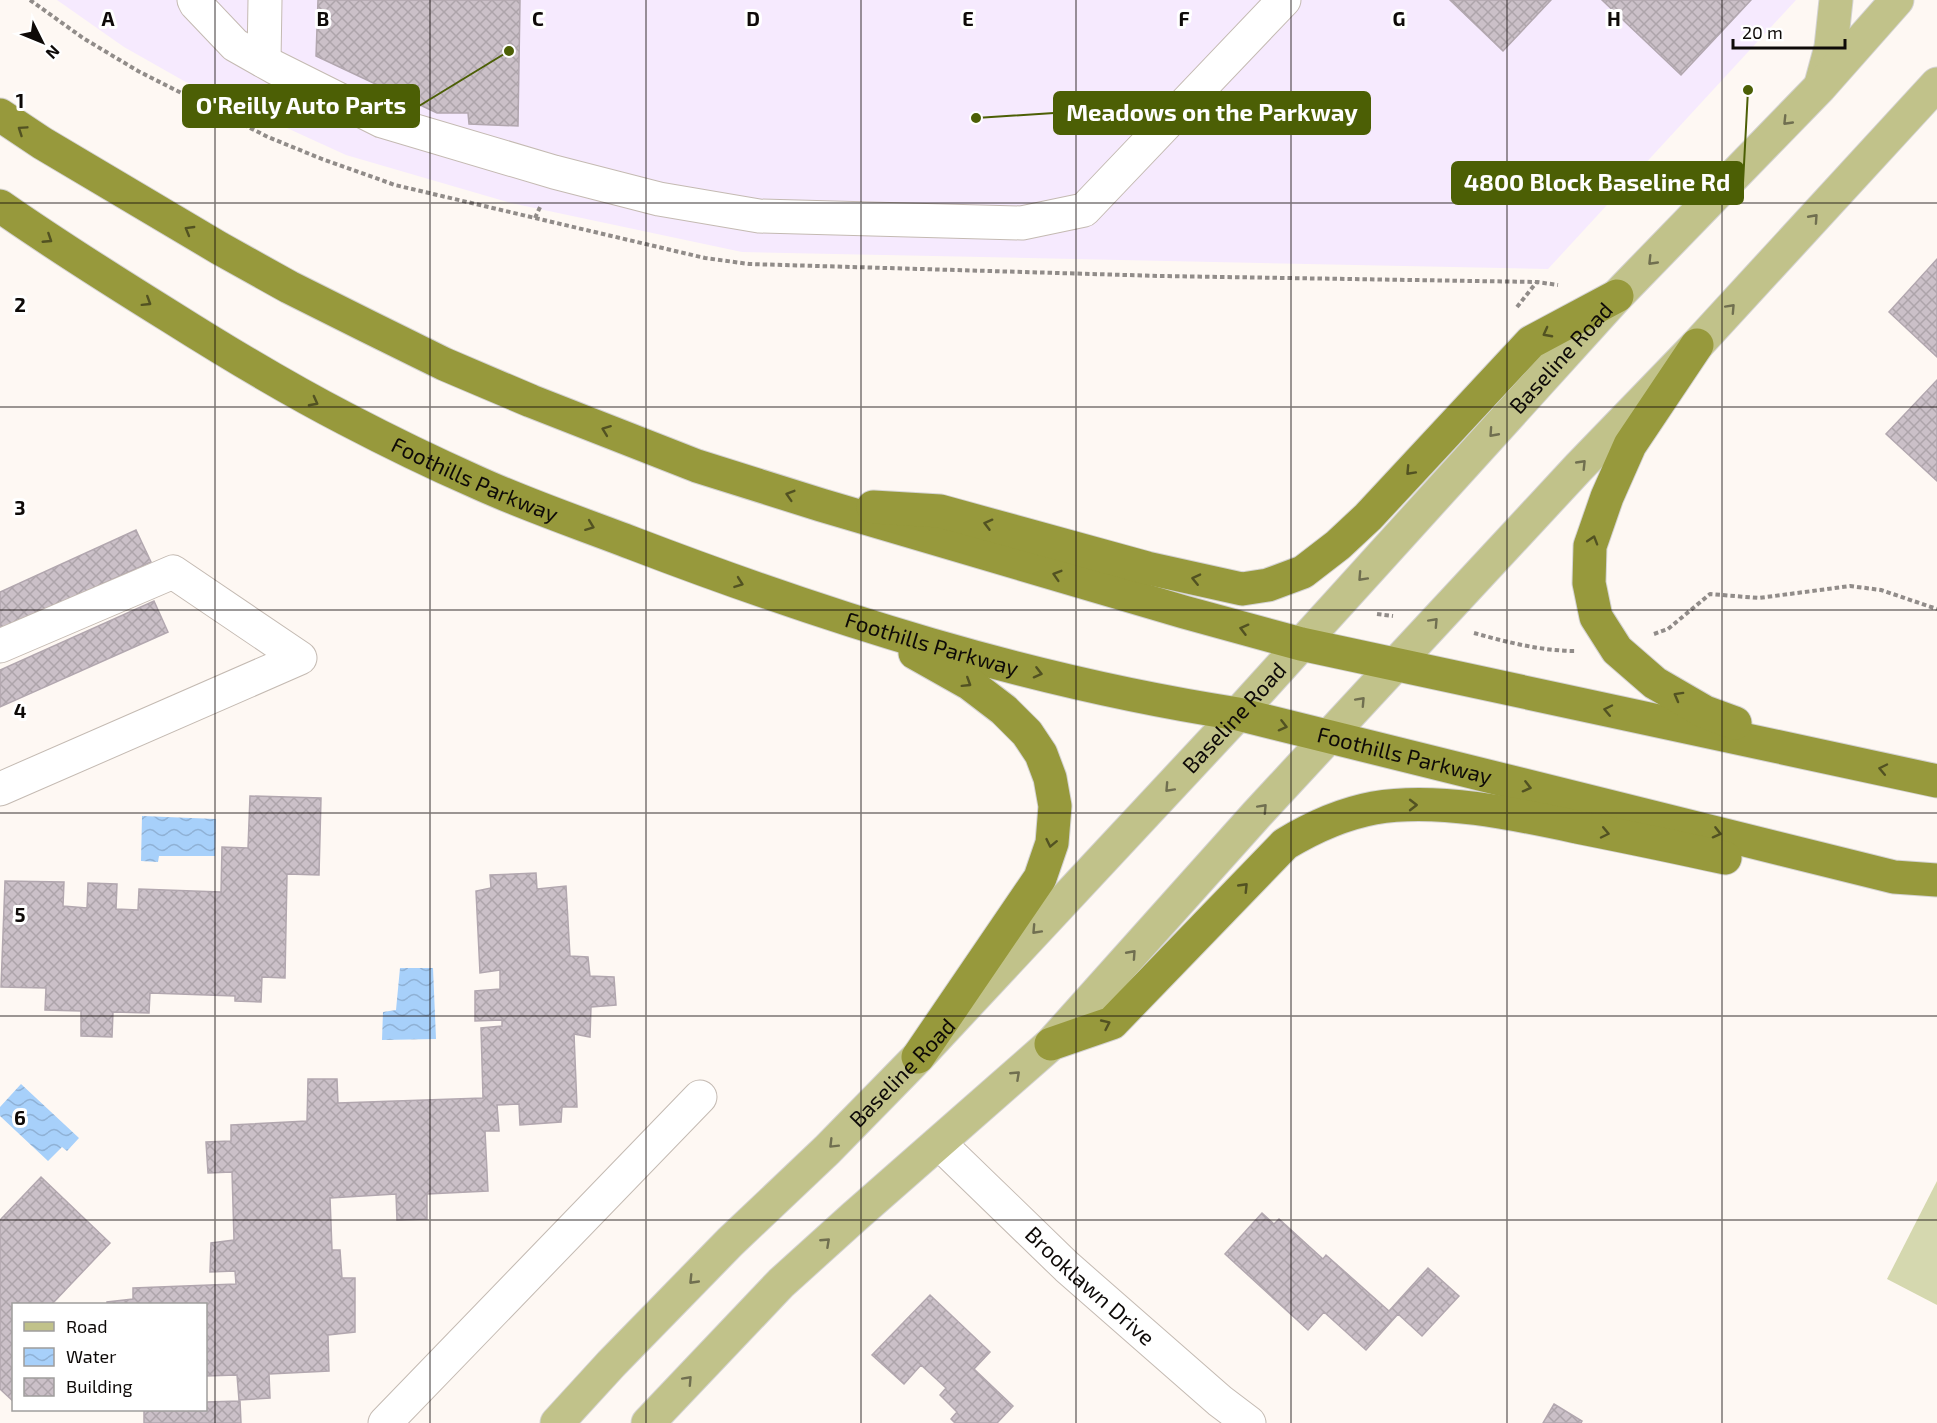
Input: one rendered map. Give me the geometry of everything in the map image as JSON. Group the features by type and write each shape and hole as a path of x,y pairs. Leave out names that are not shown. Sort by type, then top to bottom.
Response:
{"highway":[{"path":"0,116 219,248 289,287 444,364 697,466 1184,612 1301,644 1937,781"},
{"name":"Foothills Parkway","path":"0,206 52,242 212,342 299,395 348,421 488,487 749,587 980,658 1091,687 1238,714 1894,877 1937,880"},
{"path":"821,505 940,511 1147,568 1242,589 1268,585 1303,572 1338,545 1368,517 1531,342 1617,296"},
{"path":"1697,345 1630,445 1607,497 1590,546 1588,584 1596,617 1617,650 1655,683 1706,711 1830,758"},
{"path":"861,623 970,684 1004,710 1027,733 1041,754 1050,778 1055,806 1052,843 1040,878 918,1057"},
{"path":"1052,1044 1112,1023 1285,843 1311,828 1345,815 1374,808 1412,804 1505,812 1834,880 1894,877"}],"main road":[{"path":"1820,87 1831,47 1836,0"},
{"name":"Baseline Road","path":"557,1423 729,1242 827,1150 918,1057 1238,714 1617,296 1820,87 1898,0"},
{"path":"648,1423 782,1283 1052,1044 1395,665 1697,345 1937,84"}],"street":[{"path":"194,0 235,45 382,121 554,172 660,199 759,216 1022,223 1084,210 1284,0"},
{"path":"264,61 265,0"},
{"path":"0,646 173,572 300,658 0,789"},
{"path":"386,1423 700,1097"},
{"name":"Brooklawn Drive","path":"939,1143 1067,1267 1220,1401 1249,1423"}],"path":[{"path":"1710,594 1759,598 1850,586 1881,590 1937,609"}],"shaded area":[{"path":"57,0 1796,0 1548,269 742,252 511,203 346,155 184,81 124,47"}],"green space":[{"path":"1937,1181 1937,1305 1887,1279"}],"water":[{"path":"142,816 216,819 215,856 159,856 158,862 141,861"},
{"path":"400,968 433,968 436,1039 382,1040 383,1012 396,1010"},
{"path":"21,1084 79,1138 67,1151 62,1147 48,1161 0,1116 0,1107"}],"building":[{"path":"318,0 520,0 518,126 469,124 468,113 437,113 316,56"},
{"path":"1450,0 1551,0 1503,51"},
{"path":"1602,0 1751,0 1681,75"},
{"path":"1937,259 1937,357 1889,312"},
{"path":"1937,380 1937,481 1886,434"},
{"path":"136,530 151,562 0,630 0,592"},
{"path":"154,601 168,632 0,707 0,670"},
{"path":"250,796 321,798 319,875 287,874 285,978 262,977 261,1002 235,1001 235,996 150,993 149,1013 113,1012 112,1037 81,1036 81,1011 45,1010 46,988 1,987 5,881 64,882 63,906 87,908 88,883 117,884 116,909 138,910 139,889 221,892 222,847 248,848"},
{"path":"536,873 537,889 566,886 570,956 588,957 590,976 614,977 616,1005 591,1007 590,1037 574,1034 577,1107 562,1107 561,1122 520,1125 519,1104 497,1105 499,1131 485,1131 488,1191 427,1194 427,1219 397,1220 396,1194 330,1198 332,1250 340,1250 342,1278 355,1278 355,1332 328,1335 329,1371 269,1374 270,1398 239,1400 237,1375 207,1376 207,1303 107,1302 133,1299 133,1288 236,1284 235,1271 210,1272 211,1243 234,1240 232,1172 208,1173 206,1142 231,1141 231,1125 307,1121 308,1079 337,1079 338,1103 483,1098 481,1028 502,1026 502,1020 475,1021 475,991 500,989 500,970 480,973 476,891 491,888 490,875"},
{"path":"41,1177 110,1243 53,1303 12,1303 12,1400 0,1389 0,1220"},
{"path":"1262,1213 1274,1224 1279,1219 1323,1259 1326,1255 1389,1311 1428,1268 1459,1296 1422,1336 1398,1314 1366,1350 1324,1312 1308,1330 1225,1254"},
{"path":"930,1295 990,1352 974,1369 1013,1406 997,1423 955,1423 951,1419 957,1412 940,1395 946,1388 921,1365 904,1384 872,1355"},
{"path":"240,1401 241,1423 144,1423 144,1411 207,1411 207,1402"},
{"path":"1554,1404 1582,1421 1581,1423 1543,1423"}],"place":[{"name":"O'Reilly Auto Parts","path":"509,51"},
{"name":"4800 Block Baseline Rd","path":"1748,90"},
{"name":"Meadows on the Parkway","path":"976,118"}]}
